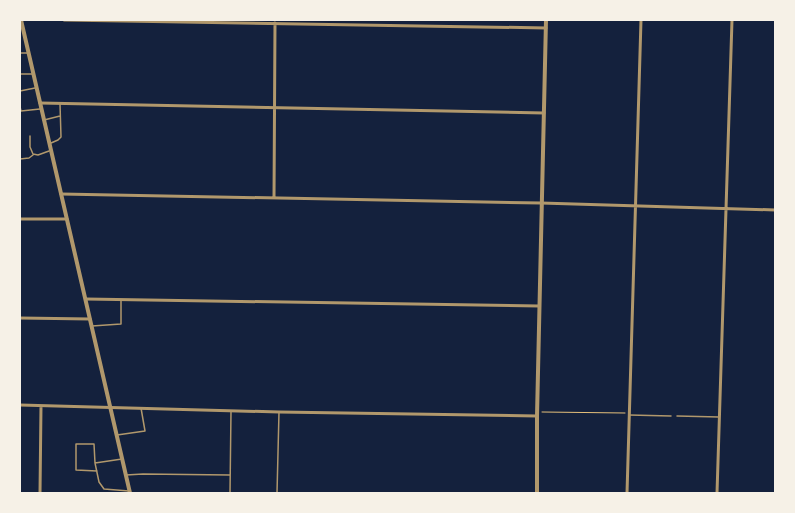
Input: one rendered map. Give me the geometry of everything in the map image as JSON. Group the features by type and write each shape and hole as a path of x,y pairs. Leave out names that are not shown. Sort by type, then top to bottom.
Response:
{"street":[{"path":"21,20 22,34 29,52 111,407 129,492"},
{"path":"64,20 546,28"},
{"path":"537,493 539,306 546,20"},
{"path":"627,493 641,20"},
{"path":"717,493 732,20"},
{"path":"274,198 275,24"},
{"path":"40,103 544,113"},
{"path":"61,194 636,205 775,210"},
{"path":"20,219 67,219"},
{"path":"86,299 539,306"},
{"path":"20,318 90,319"},
{"path":"20,405 231,411 537,416"},
{"path":"40,493 41,406"}],"lane":[{"path":"20,53 29,52"},
{"path":"20,74 34,74"},
{"path":"20,91 37,87"},
{"path":"50,144 60,139 60,104"},
{"path":"20,107 21,111 42,109"},
{"path":"44,120 60,116"},
{"path":"30,136 30,147 33,154"},
{"path":"20,159 29,158 33,154 38,155 51,150"},
{"path":"92,326 121,324 121,300"},
{"path":"117,435 145,431 141,408"},
{"path":"230,493 231,411"},
{"path":"277,493 279,412"},
{"path":"629,415 671,416"},
{"path":"677,416 719,417"},
{"path":"97,471 76,470 76,444 94,444 95,463 97,471 99,482 104,489 129,492"},
{"path":"95,463 122,459"},
{"path":"126,475 230,475"}],"path":[{"path":"537,416 541,412 629,415"}]}
